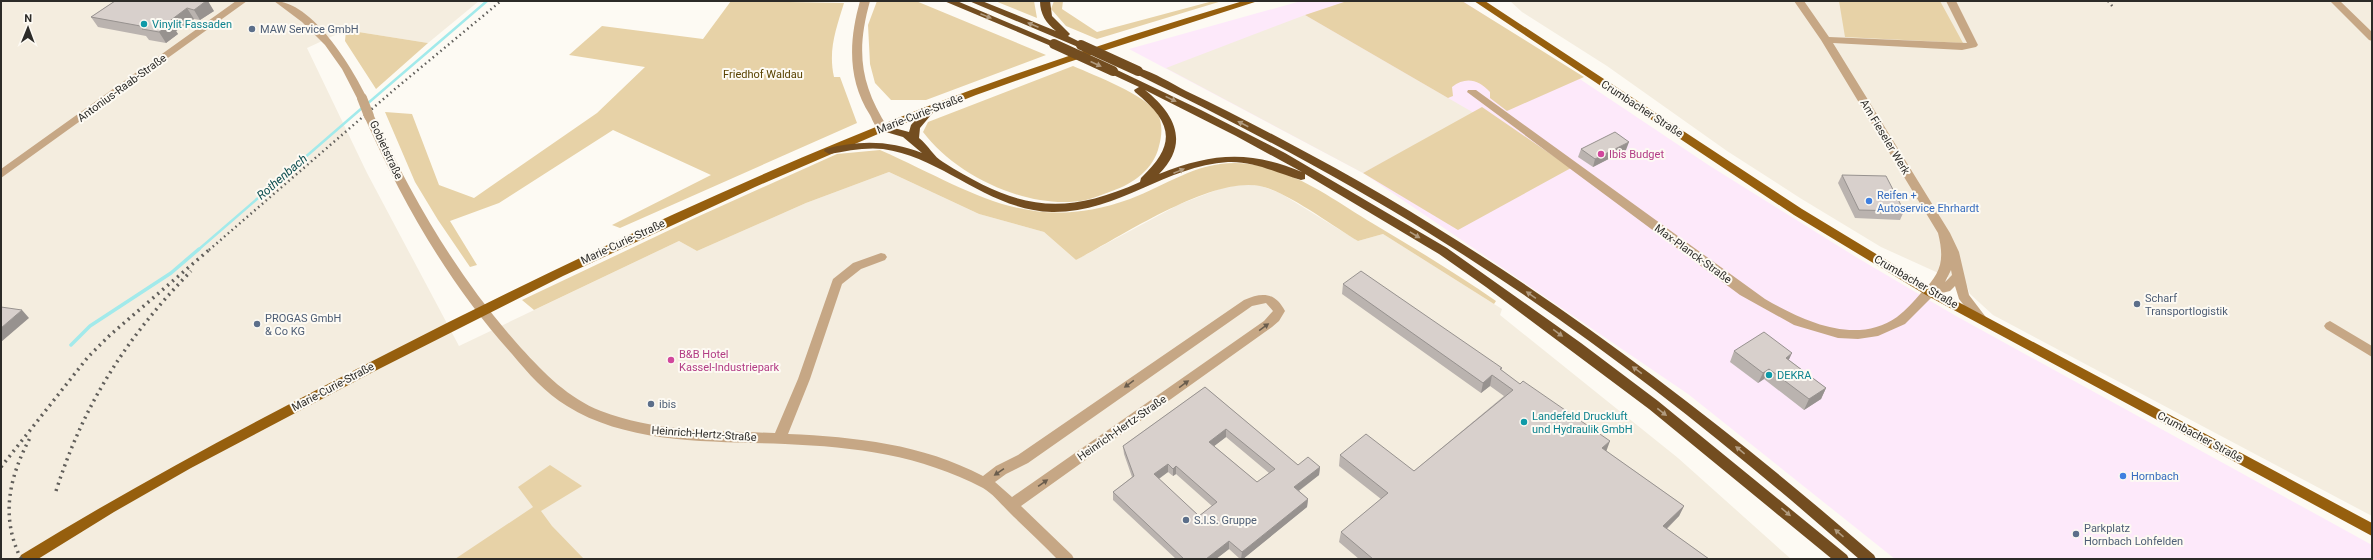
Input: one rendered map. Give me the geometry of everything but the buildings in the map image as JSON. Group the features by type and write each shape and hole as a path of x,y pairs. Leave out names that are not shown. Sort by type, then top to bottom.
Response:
{"highway":[{"path":"950,1 1054,44 1233,131 1382,214 1444,252 1600,363 1757,487 1842,559"},
{"path":"974,1 1070,39 1138,71 1278,141 1437,233 1525,290 1656,385 1724,437 1869,559"},
{"path":"1045,1 1045,11 1051,21 1070,39"},
{"path":"1119,75 1159,106 1166,114 1171,130 1170,147 1166,159 1155,173 1130,192"},
{"path":"914,138 915,127 931,109"},
{"path":"883,128 896,130 914,138 937,162"},
{"path":"883,128 904,150"},
{"path":"829,151 878,145 904,150 937,162 991,193 1029,205 1052,208 1094,205 1202,163 1228,159 1248,160 1279,166 1382,214"}],"main road":[{"name":"Marie-Curie-Straße","path":"26,559 158,480 483,310 614,245 829,151 931,109 1110,45 1253,1"},
{"name":"Crumbacher Straße","path":"1479,1 1798,212 1930,292 2367,527"}],"street":[{"name":"Antonius-Raab-Straße","path":"1,174 242,1"},
{"name":"Gobietstraße","path":"279,1 318,30 334,48 355,81 369,116 410,200 432,238 483,310"},
{"path":"864,1 854,42 856,66 860,85 872,112 883,128"},
{"name":"Am Fieseler Werk","path":"1799,1 1826,40 1944,233 1953,252 1957,277 1964,299 1981,319"},
{"path":"1826,40 1962,48 1973,45 1951,1"},
{"path":"2336,1 2372,38"},
{"name":"Max-Planck-Straße","path":"1472,92 1744,292 1797,322 1828,332 1857,333 1881,330 1900,322 1930,292"},
{"name":"Am Fieseler Werk","path":"1930,292 1945,272 1949,259 1944,233"},
{"path":"780,439 804,378 837,282 848,270 865,261 881,257"},
{"path":"1930,292 1946,288 1957,277"},
{"name":"Heinrich-Hertz-Straße","path":"984,482 1001,470 1023,459 1196,338 1259,298 1268,299 1276,304 1279,311 1275,318 1012,505"},
{"name":"Heinrich-Hertz-Straße","path":"483,310 500,333 550,387 578,406 605,418 644,429 780,439 845,442 897,450 942,462 984,482 1012,505 1067,559"},
{"path":"2330,326 2372,352"},
{"path":"2367,527 2372,536"}],"shaded area":[{"path":"1,1 479,1 428,43 346,30 307,48 367,173 459,346 679,241 697,251 806,203 889,172 979,214 1044,232 1076,260 1180,204 1222,188 1243,184 1261,186 1280,193 1358,241 1383,234 1502,309 1500,315 1678,458 1791,559 1,559"},
{"path":"1301,1 1463,1 1710,166 1856,257 1956,316 2372,545 2372,559 1895,559 1688,394 1363,173 1129,49"},
{"path":"1510,1 2372,1 2372,516 1993,315 1970,294 1967,286 1881,247 1800,198 1727,151 1607,66 1522,12"},
{"path":"1305,15 1474,113 1363,173 1166,68"}],"green space":[{"name":"Friedhof Waldau","path":"731,1 844,3 832,49 832,67 834,77 840,77 857,123 620,228 612,225 711,175 613,130 499,203 450,221 477,265 470,267 438,220 415,182 385,112 412,114 439,185 474,198 597,113 645,67 569,55 602,26 703,39"},
{"path":"877,1 916,1 1046,55 926,100 891,100 875,83 870,64 868,25"},
{"path":"995,1 1034,1 1037,18"},
{"path":"1054,1 1063,1 1062,9 1097,32 1213,1 1222,1 1097,39 1066,26 1051,9"},
{"path":"1347,1 1462,1 1584,77 1507,111 1490,98 1490,92 1477,82 1462,81 1452,87 1453,96 1448,98 1305,15"},
{"path":"1839,1 1940,1 1963,43 1845,37"},
{"path":"346,30 428,43 376,89 345,41"},
{"path":"1073,66 1131,92 1151,106 1159,117 1161,125 1161,138 1152,162 1135,180 1120,188 1086,200 1064,202 1041,200 1018,195 996,187 974,176 954,163 937,148 923,132 928,122"},
{"path":"1482,107 1571,168 1458,230 1363,173"},
{"path":"880,150 972,193 1000,203 1030,210 1060,213 1093,209 1130,199 1201,168 1232,163 1265,167 1296,178 1325,194 1432,259 1496,301 1494,304 1383,234 1358,241 1296,202 1271,189 1260,186 1240,185 1217,190 1192,199 1141,224 1076,260 1044,232 979,214 889,172 806,203 697,251 679,241 534,310 522,300 697,217 837,154"},
{"path":"550,465 582,486 541,511 552,526 584,559 455,559 533,507 518,487"}],"waterway":[{"name":"Rothenbach","path":"367,104 487,1"},
{"name":"Rothenbach","path":"198,250 362,108"},
{"name":"Rothenbach","path":"71,345 90,326 171,273 199,249"}],"railway":[{"path":"209,250 395,89 501,1"},
{"path":"2108,1 2113,7"},
{"path":"1,467 88,357 110,335 210,249"},
{"path":"56,491 67,459 80,429 94,400 110,373 147,321 191,271"},
{"path":"21,559 14,543 11,527 9,512 10,497 17,466 31,436"}],"place":[{"name":"Vinylit Fassaden","path":"144,24"},
{"name":"MAW Service GmbH","path":"252,29"},
{"name":"Ibis Budget","path":"1601,154"},
{"name":"Reifen + Autoservice Ehrhardt","path":"1869,201"},
{"name":"Scharf Transportlogistik","path":"2137,304"},
{"name":"PROGAS GmbH & Co KG","path":"257,324"},
{"name":"B&B Hotel Kassel-Industriepark","path":"671,360"},
{"name":"DEKRA","path":"1769,375"},
{"name":"ibis","path":"651,404"},
{"name":"Landefeld Druckluft und Hydraulik GmbH","path":"1524,422"},
{"name":"Hornbach","path":"2123,476"},
{"name":"S.I.S. Gruppe","path":"1186,520"},
{"name":"Parkplatz Hornbach Lohfelden","path":"2076,534"}]}
